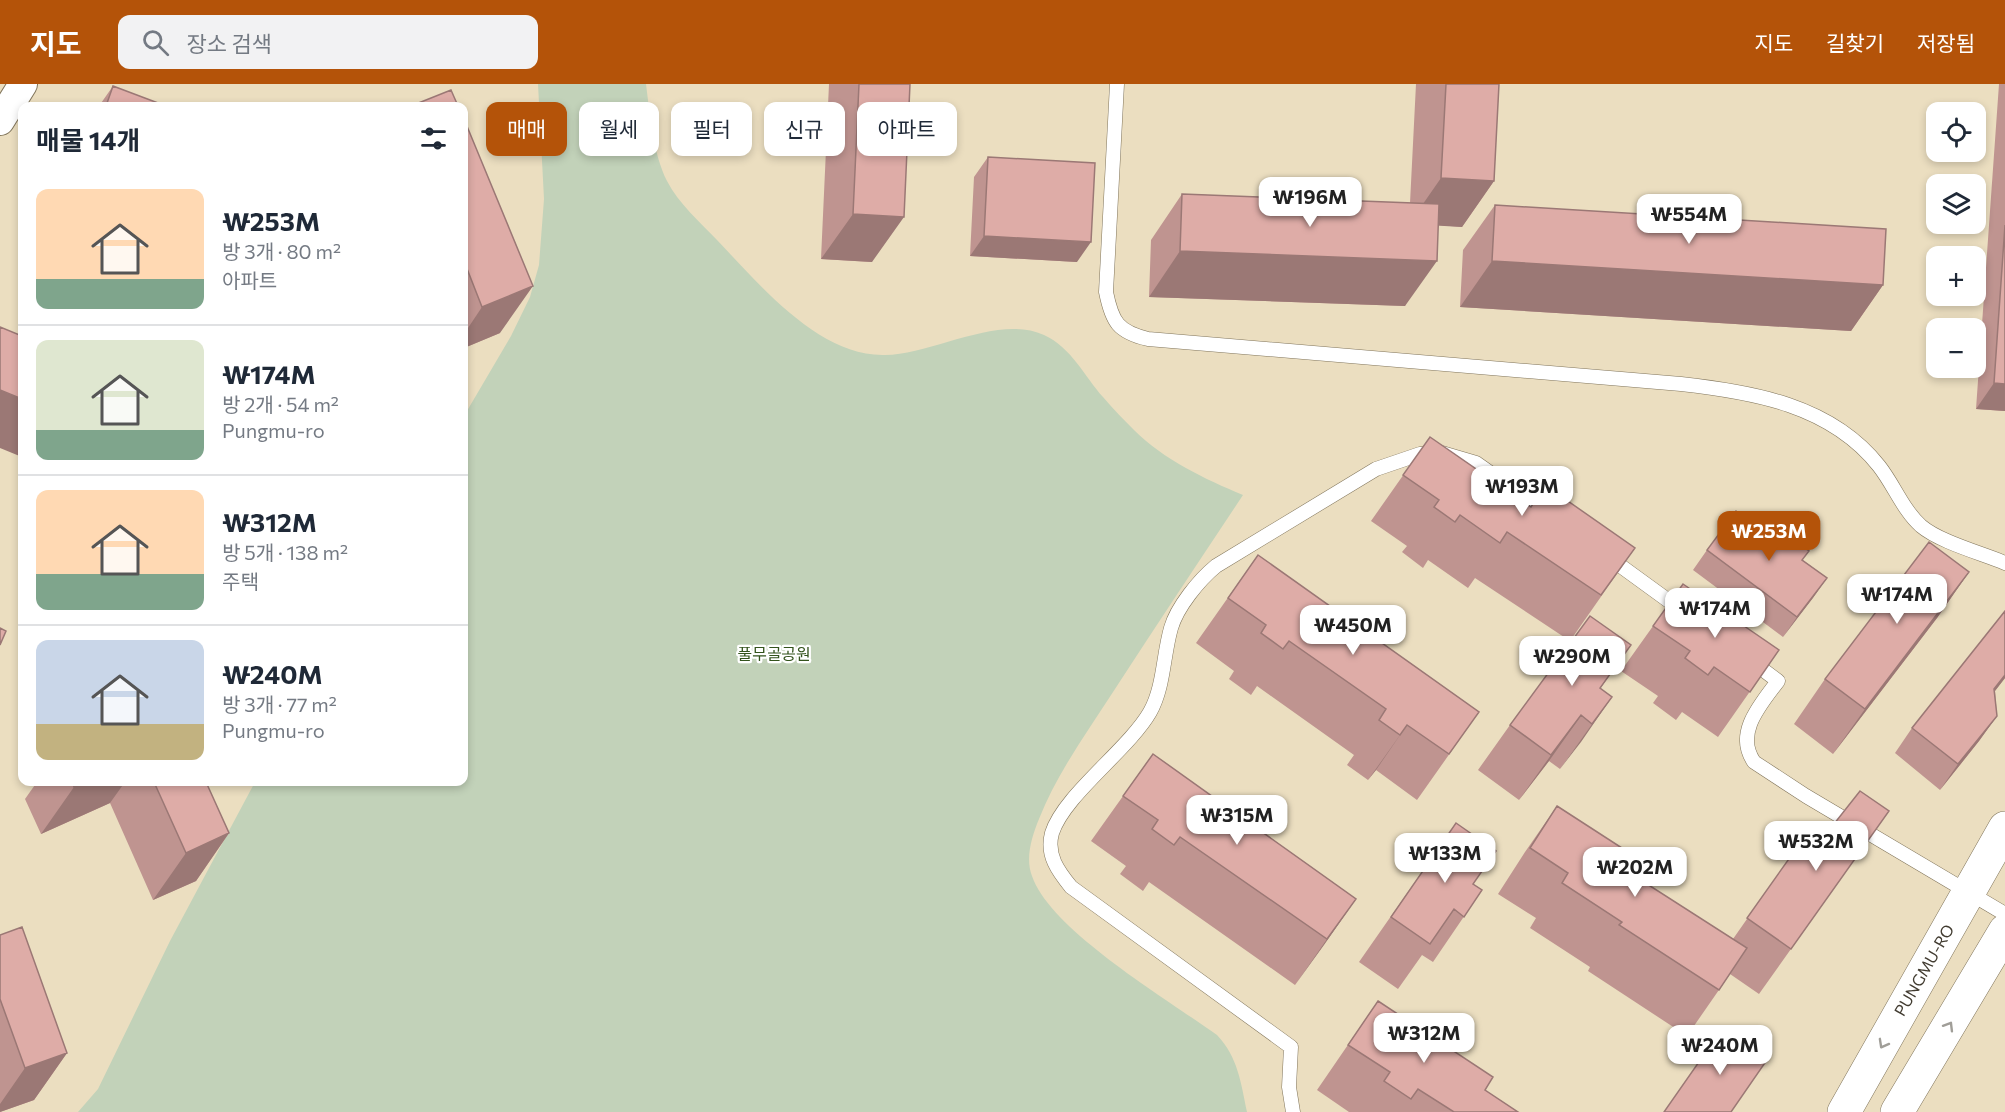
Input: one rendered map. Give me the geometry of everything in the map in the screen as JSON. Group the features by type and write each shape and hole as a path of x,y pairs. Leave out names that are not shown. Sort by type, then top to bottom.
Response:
{"street":[{"path":"0,121 23,84"},
{"name":"PUNGMU-RO","path":"1844,1112 2005,828"},
{"path":"1897,1112 2005,931"}],"lane":[{"path":"1117,84 1106,292 1109,309 1117,325 1131,335 1148,339 1669,383 1759,396 1812,414 1843,431 1879,466 1908,511 1922,527 2005,563"},
{"path":"1293,1112 1289,1087 1291,1047 1071,887 1053,861 1050,848 1052,833 1059,819 1148,716 1159,689 1171,627 1176,616 1206,574 1246,547 1376,469 1420,454 1442,453 1476,463 1561,524"},
{"path":"1599,551 1693,619"},
{"path":"1741,653 1778,681 1756,711 1746,738 1748,753 1754,762 2005,914"}],"green space":[{"name":"풀무골공원","path":"538,84 646,84 648,102 579,102 579,156 658,156 667,181 690,212 771,296 814,331 837,344 861,352 885,355 904,353 1007,329 1026,330 1044,335 1054,340 1070,355 1096,389 1126,422 1158,451 1186,468 1243,495 1064,769 1036,826 1030,847 1029,862 1032,876 1043,897 1062,919 1114,963 1217,1035 1224,1043 1234,1061 1247,1112 78,1112 98,1089 170,941 253,786 468,786 468,409 511,336 530,297 539,265 544,199 542,156 567,156 567,102 539,102"}],"building":[{"path":"859,84 910,84 909,102 858,102"},
{"path":"1446,84 1499,84 1494,181 1441,178"},
{"path":"113,86 155,102 107,102"},
{"path":"451,90 456,102 421,102"},
{"path":"857,127 857,156 907,156 904,217 853,214"},
{"path":"468,129 533,286 482,307 468,271"},
{"path":"988,157 1095,163 1091,242 984,236"},
{"path":"1182,194 1439,204 1437,261 1180,251"},
{"path":"1495,205 1886,229 1883,285 1492,261"},
{"path":"2005,225 2005,384 1994,383"},
{"path":"0,327 18,334 18,397 0,390"},
{"path":"1430,437 1531,507 1545,485 1635,548 1601,595 1507,532 1500,543 1460,515 1455,522 1434,507 1439,500 1403,475"},
{"path":"1736,511 1767,534 1774,525 1809,551 1802,560 1827,578 1797,617 1707,550"},
{"path":"1929,542 1969,572 1865,709 1825,679"},
{"path":"1258,555 1479,712 1449,754 1407,725 1400,735 1379,720 1386,709 1289,641 1283,649 1261,633 1266,625 1228,598"},
{"path":"1683,584 1779,650 1750,692 1714,667 1708,675 1685,658 1690,651 1653,626"},
{"path":"2005,611 2005,675 1994,689 1997,716 1958,764 1912,728"},
{"path":"1590,616 1631,645 1600,688 1612,697 1592,724 1581,715 1551,755 1510,725"},
{"path":"0,628 6,631 0,645"},
{"path":"1153,754 1356,899 1327,939 1180,837 1174,845 1152,829 1158,820 1123,796"},
{"path":"156,786 208,786 229,833 186,853"},
{"path":"1860,791 1889,811 1791,949 1747,918 1803,839 1815,848"},
{"path":"1557,806 1656,870 1647,884 1747,948 1719,990 1619,925 1622,922 1562,883 1568,873 1530,848"},
{"path":"1456,823 1496,851 1473,884 1482,890 1464,917 1454,909 1430,944 1391,917"},
{"path":"22,927 67,1053 25,1068 0,999 0,935"},
{"path":"1378,1001 1493,1077 1485,1090 1518,1112 1454,1112 1418,1089 1411,1099 1384,1081 1390,1072 1348,1045"},
{"path":"1724,1026 1769,1057 1731,1112 1664,1112"}]}
